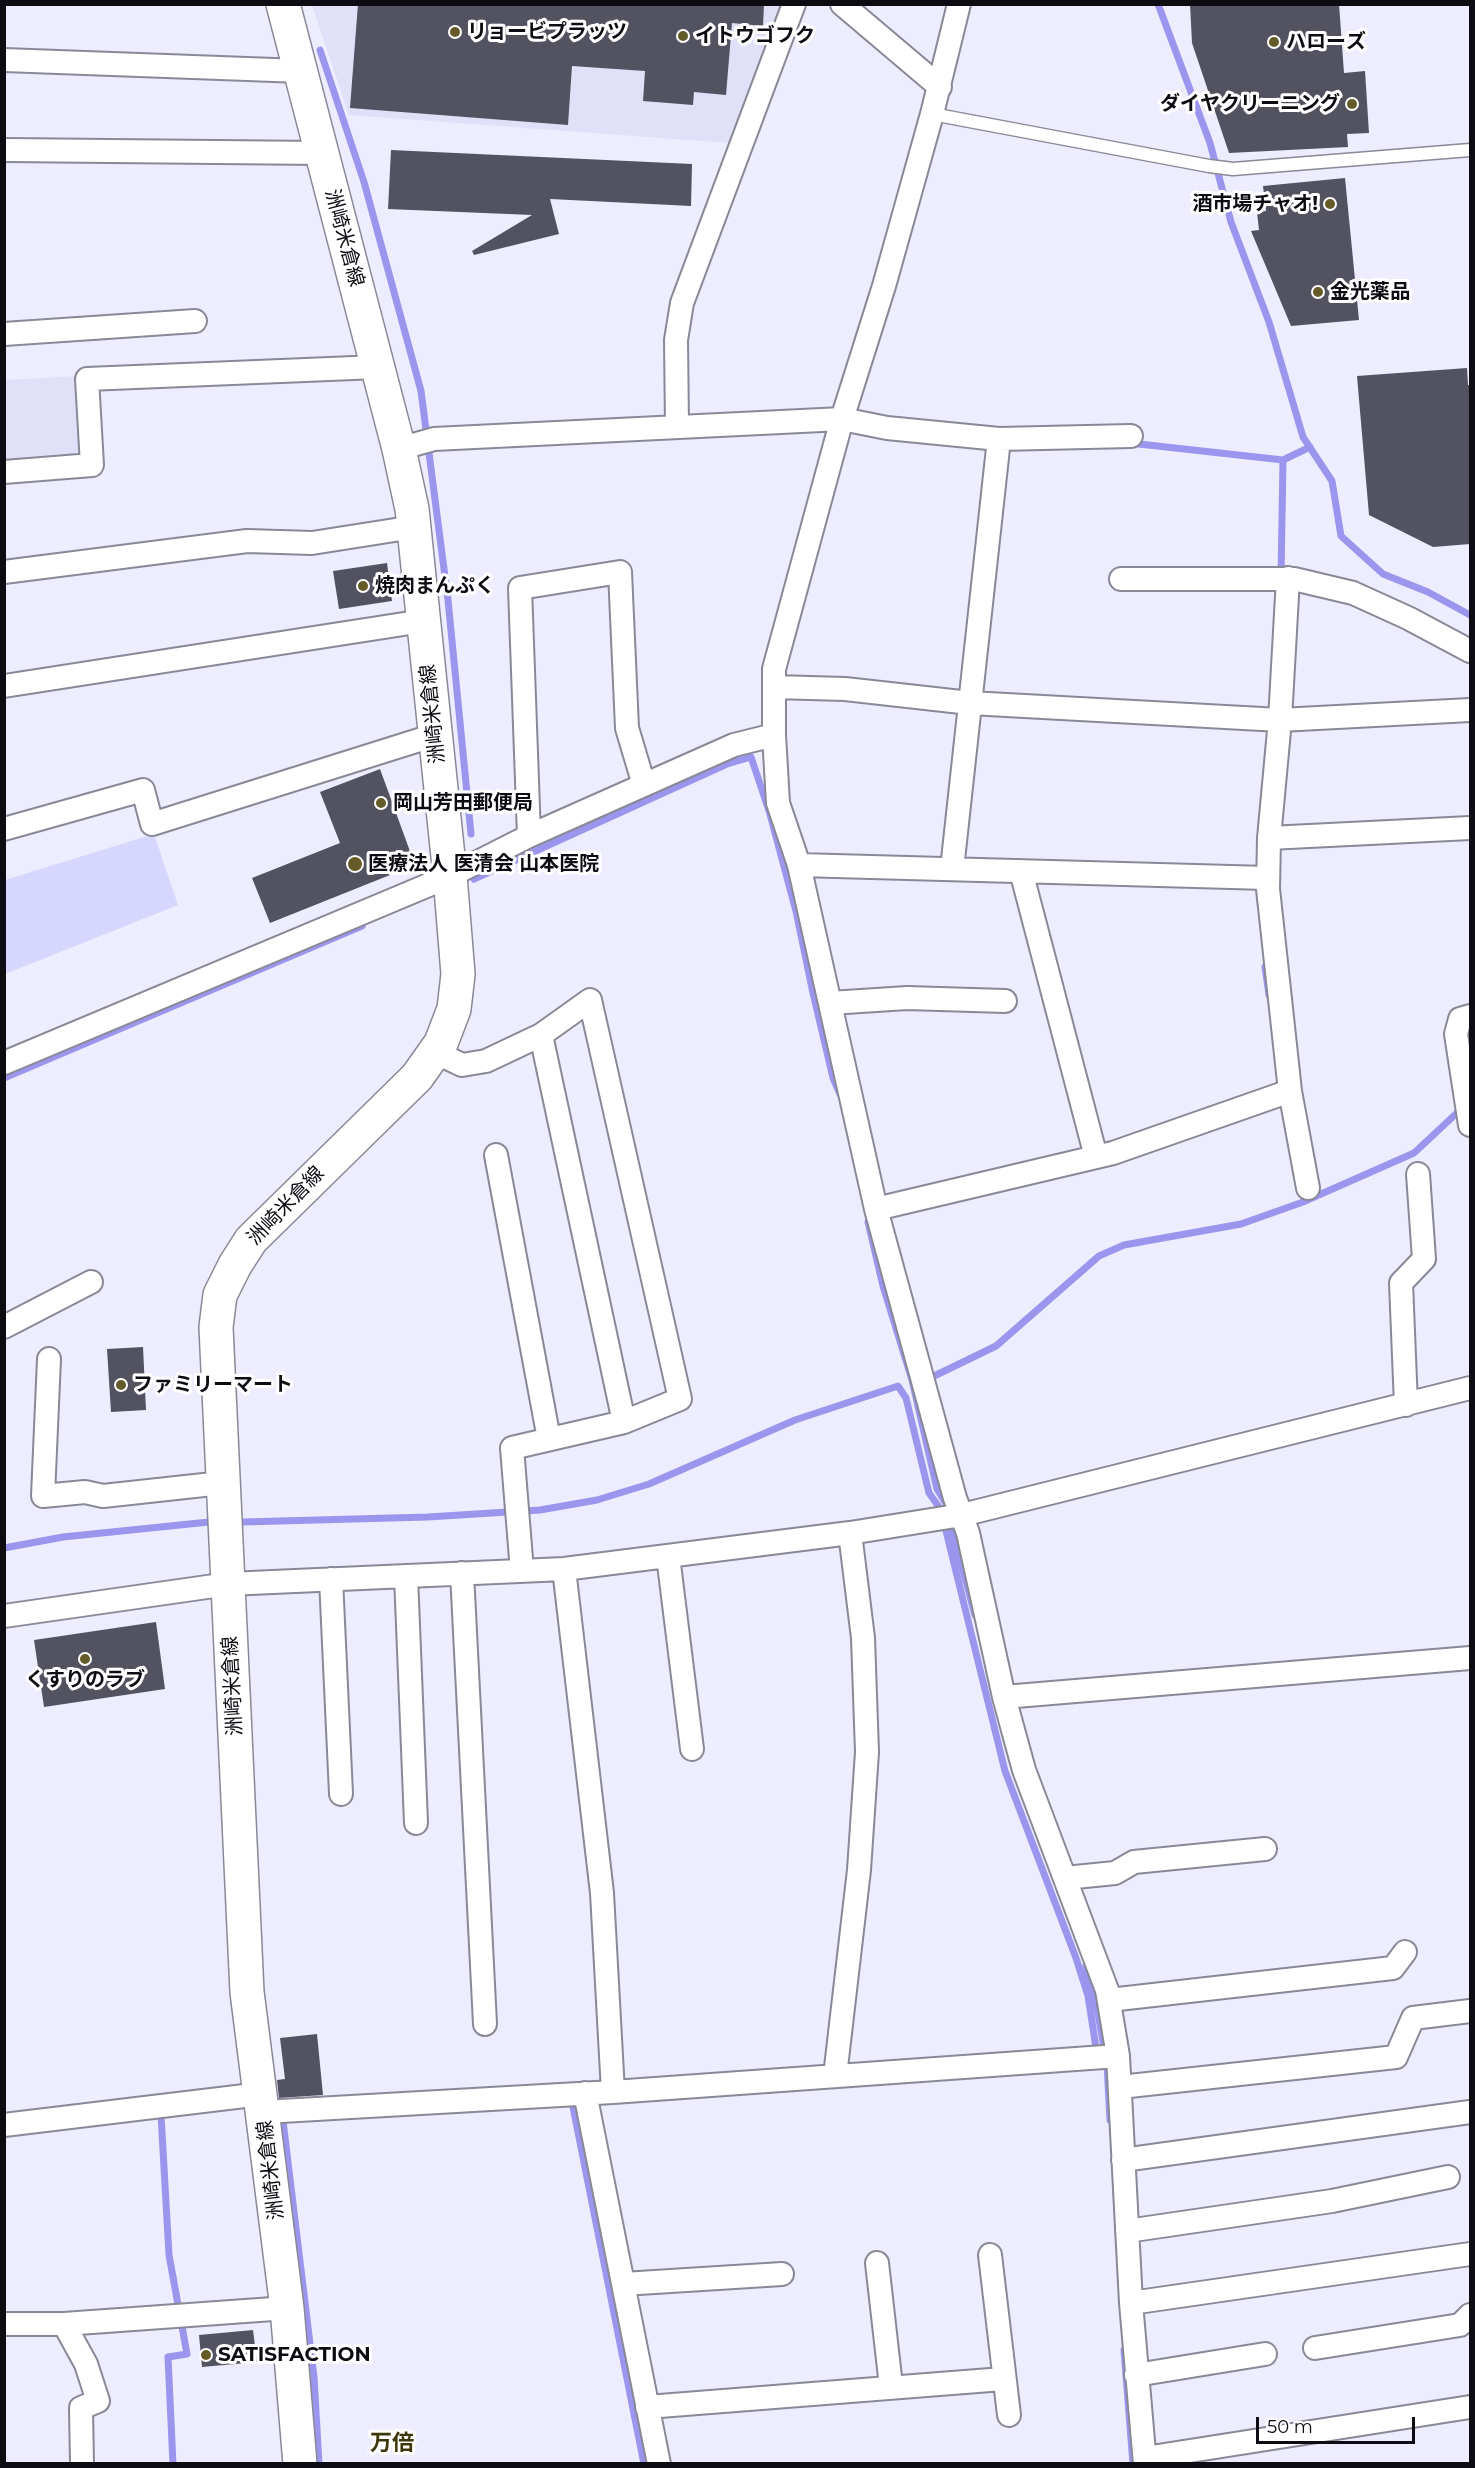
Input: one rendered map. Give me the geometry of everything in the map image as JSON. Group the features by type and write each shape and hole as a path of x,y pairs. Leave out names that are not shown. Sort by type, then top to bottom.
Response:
{"main road":[{"name":"洲崎米倉線","path":"283,4 378,367 419,444 414,526 423,621 435,735 463,869 454,1009 441,1043 417,1077 251,1240 234,1265 220,1295 216,1327 247,1992 287,2308 300,2463"}],"street":[{"path":"677,426 676,340 682,303 794,4"},
{"path":"842,4 940,87"},
{"path":"952,1517 955,1498 876,1209 799,865 778,803 774,735 774,669 842,419 884,286 940,87 959,4"},
{"path":"4,60 300,71"},
{"path":"4,150 322,153"},
{"path":"4,334 195,321"},
{"path":"4,472 92,465 87,379 378,367"},
{"path":"419,444 677,426 842,419 887,428 999,439 1131,436"},
{"path":"952,869 999,439"},
{"path":"4,572 247,541 312,543 414,526"},
{"path":"529,836 520,588 620,572 627,729 644,785"},
{"path":"1120,579 1283,578 1353,593 1408,618 1470,651"},
{"path":"1283,578 1269,838 1262,878 1285,1093 1308,1188"},
{"path":"4,686 423,621"},
{"path":"774,687 845,689 970,703 1274,719 1470,710"},
{"path":"4,829 143,790 152,824 435,735"},
{"path":"4,1063 463,869 529,836 734,745 774,735"},
{"path":"1269,838 1470,828"},
{"path":"799,865 1262,878"},
{"path":"1022,871 1096,1157"},
{"path":"830,1003 907,998 1005,1001"},
{"path":"435,1052 462,1065 486,1061 541,1035 590,1000 680,1399 624,1422 513,1448 522,1571"},
{"path":"1468,1114 1456,1034 1460,1019 1470,1016"},
{"path":"541,1035 624,1422"},
{"path":"876,1209 1096,1157 1285,1093"},
{"path":"496,1155 549,1439"},
{"path":"1406,1405 1401,1282 1424,1259 1418,1174"},
{"path":"4,1327 91,1282"},
{"path":"48,1359 43,1496 85,1492 103,1496 222,1483"},
{"path":"4,1616 228,1584 564,1569 850,1533 952,1517 1470,1388"},
{"path":"952,1517 968,1533 1004,1697 1024,1770 1107,1990 1109,2000 1107,2057 1120,2087 1131,2303 1145,2461 1470,2407"},
{"path":"835,2076 859,1870 867,1752 863,1638 850,1533"},
{"path":"668,1556 692,1749"},
{"path":"564,1569 602,1893 613,2091"},
{"path":"462,1573 485,2024"},
{"path":"406,1576 416,1823"},
{"path":"332,1579 341,1794"},
{"path":"1004,1697 1470,1658"},
{"path":"1065,1878 1115,1873 1134,1862 1265,1849"},
{"path":"1109,2000 1394,1968 1405,1952"},
{"path":"1120,2087 1396,2056 1413,2018 1470,2011"},
{"path":"4,2125 262,2103 585,2093 1107,2057"},
{"path":"585,2093 658,2463"},
{"path":"1123,2160 1470,2112"},
{"path":"1127,2231 1332,2201 1448,2177"},
{"path":"1131,2303 1470,2254"},
{"path":"990,2255 1009,2415"},
{"path":"877,2263 891,2386"},
{"path":"623,2284 782,2274"},
{"path":"4,2324 64,2324 287,2308"},
{"path":"1315,2348 1460,2325 1470,2315"},
{"path":"64,2324 86,2364 98,2401 81,2408 82,2463"},
{"path":"1136,2375 1265,2354"},
{"path":"647,2407 891,2386 1003,2379"}],"lane":[{"path":"932,114 1233,169 1470,150"}],"shaded area":[{"path":"312,5 782,5 729,143 349,115"},
{"path":"77,376 83,460 5,466 5,380"},
{"path":"154,834 178,905 5,974 5,880"}],"building":[{"path":"358,4 764,4 763,26 732,23 726,95 694,92 693,105 643,101 645,71 572,66 568,125 350,108"},
{"path":"1190,4 1339,4 1344,73 1365,71 1369,133 1347,134 1348,147 1229,153 1192,43"},
{"path":"391,150 692,164 691,206 550,199 559,234 474,255 472,251 532,215 388,209"},
{"path":"1345,178 1359,320 1291,326 1251,231 1259,230 1257,212 1266,211 1263,186"},
{"path":"1467,368 1468,385 1470,385 1470,544 1433,547 1369,515 1357,376"},
{"name":"焼肉まんぷく","path":"387,563 392,601 339,609 333,571"},
{"path":"380,769 415,865 270,923 252,878 340,843 320,792"},
{"path":"143,1347 146,1410 111,1412 107,1349"},
{"path":"156,1622 165,1689 44,1707 34,1640"},
{"path":"317,2034 323,2095 279,2098 277,2080 285,2079 280,2038"},
{"path":"253,2330 257,2362 202,2367 199,2335"}],"waterway":[{"path":"1158,4 1210,143 1231,222 1269,322 1303,437 1332,481 1341,536 1383,574 1428,592 1470,615"},
{"path":"320,50 364,182 421,391 448,600 471,834"},
{"path":"1130,443 1283,460"},
{"path":"1281,577 1283,460 1310,447"},
{"path":"474,879 727,764 751,757 770,814 796,911 833,1078 840,1094"},
{"path":"4,1078 362,926"},
{"path":"1265,967 1269,995"},
{"path":"926,1380 996,1346 1099,1256 1124,1245 1241,1224 1303,1202 1414,1153 1459,1111 1465,1109"},
{"path":"868,1222 883,1286 912,1380 937,1489 945,1502"},
{"path":"243,1522 428,1517 540,1510 597,1500 649,1484 795,1420 898,1386 906,1398 929,1493 939,1507 946,1531 1005,1771 1076,1958 1088,1996 1097,2054"},
{"path":"4,1548 63,1537 209,1522"},
{"path":"950,1522 975,1615"},
{"path":"1086,1966 1095,1997 1107,2064 1110,2120"},
{"path":"573,2107 644,2464"},
{"path":"161,2115 169,2255 187,2354 168,2357 173,2464"},
{"path":"283,2121 314,2377 319,2464"},
{"path":"1124,2350 1133,2464"}],"place":[{"name":"リョービプラッツ","path":"455,32"},
{"name":"イトウゴフク","path":"683,36"},
{"name":"ハローズ","path":"1274,42"},
{"name":"ダイヤクリーニング","path":"1352,104"},
{"name":"酒市場チャオ!","path":"1330,204"},
{"name":"金光薬品","path":"1318,292"},
{"name":"焼肉まんぷく","path":"363,586"},
{"name":"岡山芳田郵便局","path":"381,803"},
{"name":"医療法人 医清会 山本医院","path":"355,864"},
{"name":"ファミリーマート","path":"121,1385"},
{"name":"くすりのラブ","path":"85,1659"},
{"name":"SATISFACTION","path":"206,2355"}],"district":[{"name":"万倍","path":"392,2444"}]}
